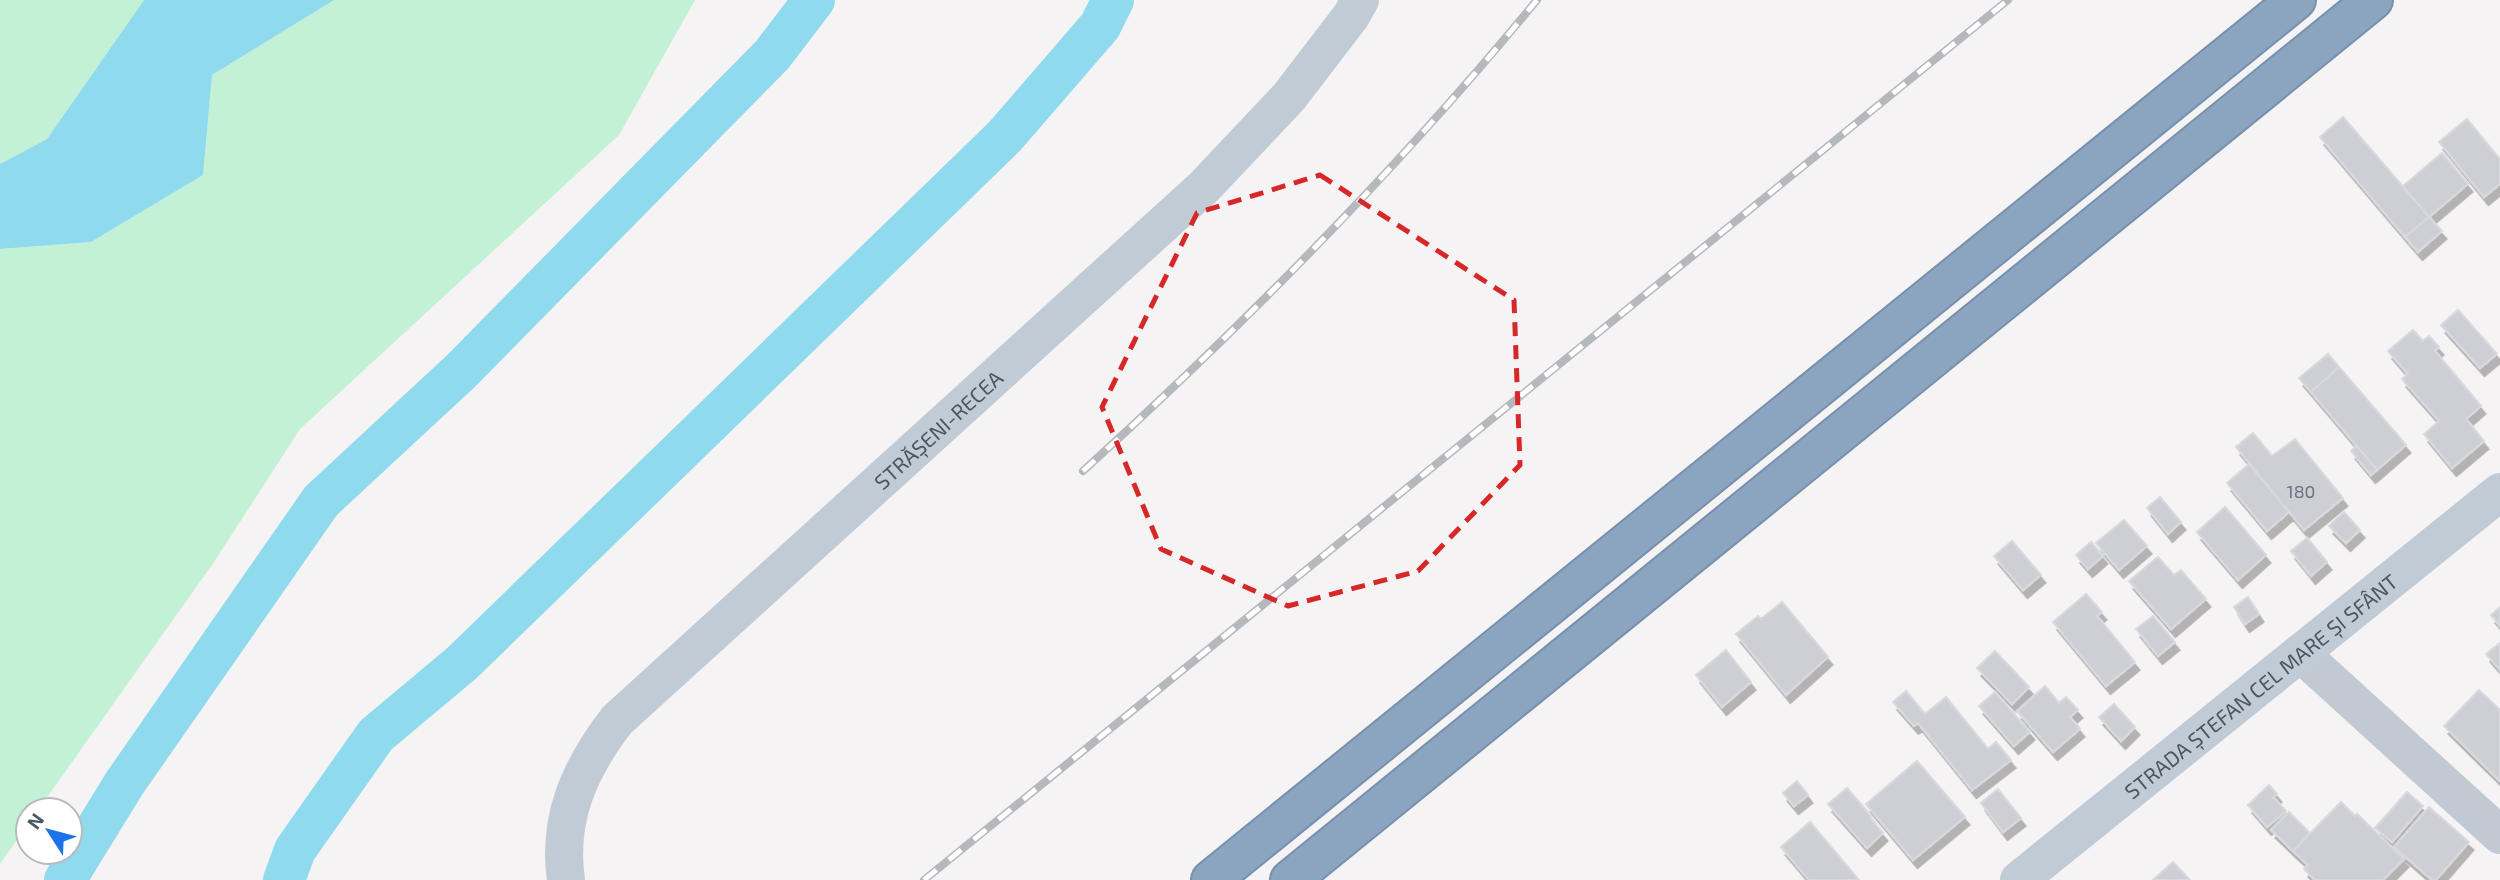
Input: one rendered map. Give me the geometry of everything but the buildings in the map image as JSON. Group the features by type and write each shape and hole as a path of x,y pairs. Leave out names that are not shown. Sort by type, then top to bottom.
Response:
{"highway":[{"path":"1210,880 2296,0"},
{"path":"1290,880 2373,0"}],"main road":[{"name":"STRĂȘENI-RECEA","path":"566,880 564,866 567,820 578,780 595,749 617,720 1205,187 1289,97 1351,16 1360,0"},
{"name":"STRADA ȘTEFAN CEL MARE ȘI SFÂNT","path":"2019,880 2500,492"}],"street":[{"path":"2300,653 2500,835"}],"highlighted area":[{"path":"1320,175 1514,300 1520,465 1418,571 1288,606 1161,549 1102,407 1197,213"}],"green space":[{"path":"0,0 144,0 47,139 0,164"},
{"path":"334,0 695,0 619,135 300,429 214,562 48,796 14,796 14,844 0,864 0,249 91,242 203,175 212,75"}],"water":[{"path":"144,0 334,0 212,75 203,175 91,242 0,249 0,164 47,139"}],"waterway":[{"path":"65,880 124,784 321,501 461,371 772,55 814,0"},
{"path":"284,880 295,850 376,735 462,663 1005,136 1100,26 1113,0"}],"railway":[{"path":"1083,471 1203,359 1319,244 1430,124 1537,0"},
{"path":"924,880 2008,0"}]}
